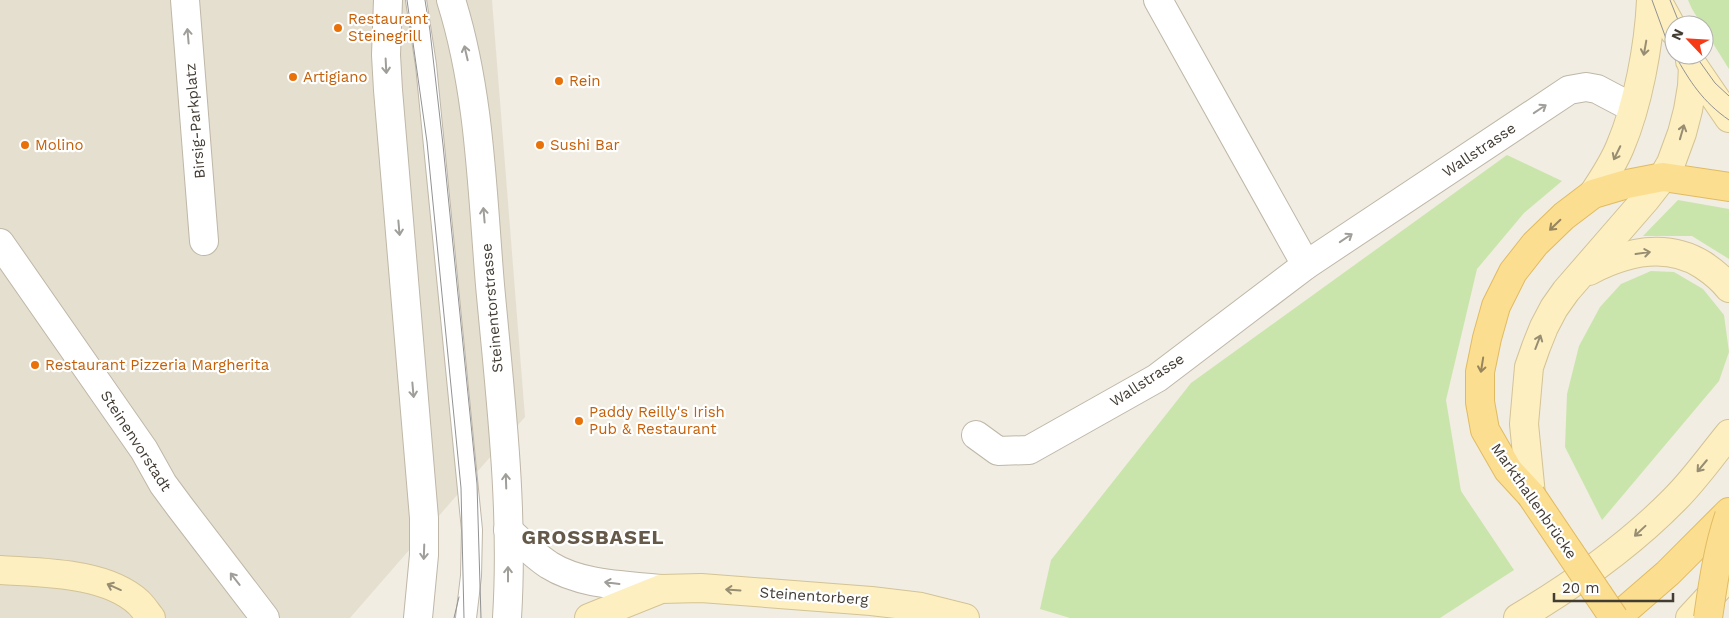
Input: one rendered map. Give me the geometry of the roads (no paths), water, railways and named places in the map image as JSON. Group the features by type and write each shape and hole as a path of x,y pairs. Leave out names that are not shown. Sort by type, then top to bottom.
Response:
{"main road":[{"path":"1593,194 1619,149 1627,130 1645,46 1651,0"},
{"path":"1657,0 1665,15"},
{"path":"1531,494 1524,424 1529,367 1544,327 1554,308 1566,291 1663,177 1671,163 1682,133 1692,86 1690,65"},
{"path":"1693,65 1729,118"},
{"name":"Markthallenbrücke","path":"1615,618 1531,494 1508,470 1485,430 1480,402 1480,379 1487,338 1496,306 1512,272 1535,244 1564,216 1593,194 1626,184 1663,177 1729,187"},
{"path":"1581,275 1603,263 1622,256 1647,251 1673,252 1692,259 1712,272 1729,288"},
{"path":"1518,618 1564,590 1622,548 1676,498 1729,434"},
{"path":"1615,618 1668,573 1729,514"},
{"path":"1708,618 1715,567 1729,514"},
{"path":"0,570 56,574 102,582 122,591 139,603 151,618"},
{"path":"1690,618 1729,576"},
{"name":"Steinentorberg","path":"601,617 661,589 700,588 871,601 921,607 965,618"}],"street":[{"name":"Birsig-Parkplatz","path":"185,0 204,241"},
{"path":"388,0 386,55 388,99 424,518 424,555 418,618"},
{"name":"Steinentorstrasse","path":"451,0 468,62 478,137 505,451 508,530 507,618"},
{"path":"1158,0 1306,265"},
{"name":"Wallstrasse","path":"976,434 998,451 1029,450 1157,378 1306,265 1569,90 1586,87 1597,89 1633,108"},
{"name":"Steinenvorstadt","path":"4,256 144,450 163,484 265,618"},
{"name":"Steinentorberg","path":"508,530 528,549 562,572 600,582 661,589"}],"lane":[{"path":"416,0 426,65 471,520 471,576 466,618"}],"tram line":[{"path":"407,0 427,142 461,488 464,618"},
{"path":"425,0 443,145 477,484 481,618"},
{"path":"1652,0 1664,33"},
{"path":"1670,0 1676,15"},
{"path":"1681,65 1704,99 1729,120"},
{"path":"1702,65 1715,83 1729,96"},
{"path":"454,618 459,597"}],"place":[{"name":"Restaurant Steinegrill","path":"338,28"},
{"name":"Artigiano","path":"293,77"},
{"name":"Rein","path":"559,81"},
{"name":"Molino","path":"25,145"},
{"name":"Sushi Bar","path":"540,145"},
{"name":"Restaurant Pizzeria Margherita","path":"35,365"},
{"name":"Paddy Reilly's Irish Pub & Restaurant","path":"579,421"}],"district":[{"name":"GROSSBASEL","path":"593,537"}]}
